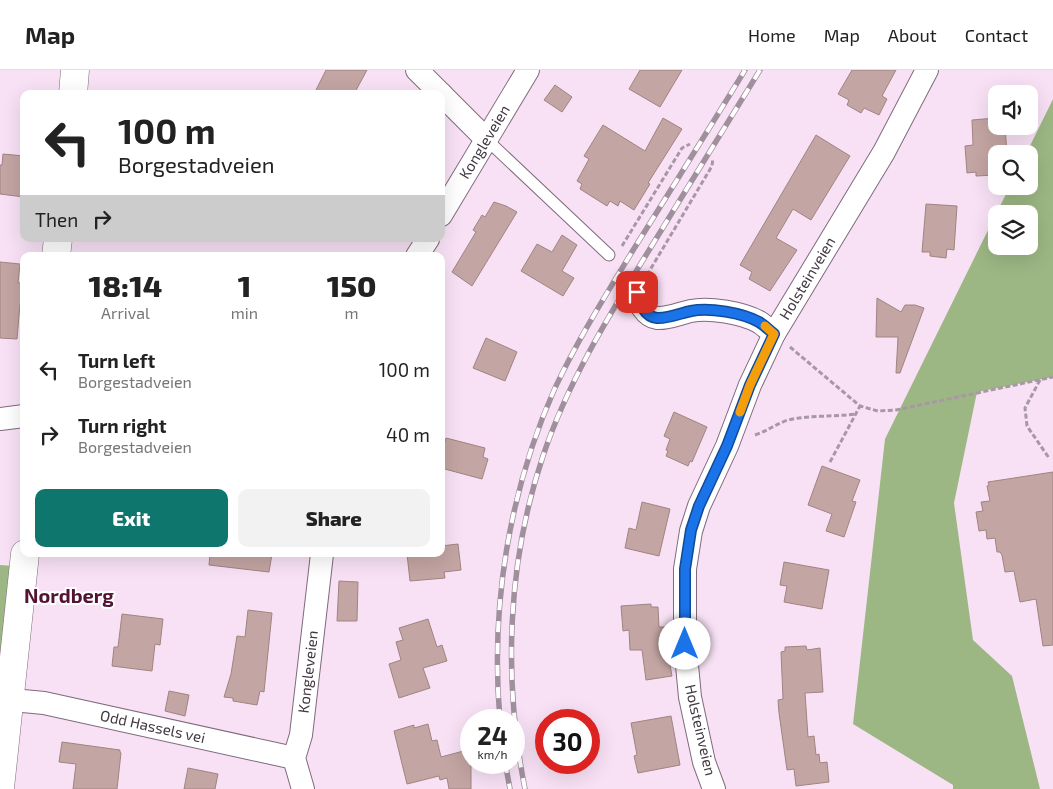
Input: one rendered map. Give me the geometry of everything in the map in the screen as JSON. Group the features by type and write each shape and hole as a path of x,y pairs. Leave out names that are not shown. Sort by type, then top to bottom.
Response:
{"street":[{"path":"73,90 75,70"},
{"path":"417,70 437,90"},
{"name":"Kongleveien","path":"445,209 528,70"},
{"name":"Holsteinveien","path":"714,789 704,762 690,697 685,644 685,569 691,530 699,506 727,446 750,385 774,334 884,152 927,70"},
{"path":"445,98 486,139"},
{"path":"637,292 638,300 650,316 658,318 699,309 734,313 759,322 774,334"},
{"path":"0,419 20,416"},
{"path":"0,788 26,557"},
{"name":"Kongleveien","path":"294,758 301,735 322,557"},
{"name":"Odd Hassels vei","path":"10,697 24,701 44,702 294,758"},
{"path":"294,758 303,789"}],"lane":[{"path":"486,139 609,255"}],"path":[{"path":"609,255 619,252 682,148 690,144"},
{"path":"637,292 712,166 713,158"},
{"path":"774,334 860,406 878,411 896,410 1053,377"},
{"path":"1040,380 1025,408 1026,426 1049,458"},
{"path":"830,462 860,406"},
{"path":"727,446 761,433 775,424 790,420 811,416 836,417 856,414"}],"green space":[{"path":"1053,99 1053,377 977,392 954,503 973,640 1012,676 1040,789 953,789 953,785 853,724 885,439 988,230 988,255 1038,255 1038,205 1000,205 1006,195 1038,195 1038,145 1030,145 1035,135 1038,135 1038,130"},
{"path":"0,565 14,566 0,695"}],"building":[{"path":"326,70 367,70 356,90 316,90"},
{"path":"640,70 682,70 660,107 629,89"},
{"path":"852,70 896,70 882,96 887,99 879,115 864,108 861,113 847,105 849,100 838,94"},
{"path":"555,85 572,97 562,112 544,100"},
{"path":"663,118 682,129 648,183 650,184 634,210 620,201 618,206 610,201 607,206 580,189 582,184 577,181 589,159 584,156 603,125 645,151"},
{"path":"988,119 988,135 1006,135 1006,145 988,145 988,175 976,176 976,172 967,173 965,146 973,145 972,120"},
{"path":"816,135 850,156 811,220 793,209 776,238 797,250 770,291 749,279 752,272 740,265"},
{"path":"3,154 20,156 20,196 0,194 0,165 2,165"},
{"path":"494,202 517,212 472,286 452,272 476,232 473,230 482,215 485,217"},
{"path":"926,204 957,206 954,250 947,249 946,258 930,256 930,252 922,252"},
{"path":"562,235 577,245 562,271 574,278 563,296 521,271 537,244 552,252"},
{"path":"0,262 20,264 18,283 20,283 20,304 17,339 0,338"},
{"path":"877,298 901,312 905,305 915,305 924,308 900,373 896,373 898,337 876,337"},
{"path":"486,338 517,352 505,381 473,368"},
{"path":"674,412 707,427 692,462 690,461 688,466 666,456 670,439 664,436"},
{"path":"446,438 485,448 483,457 488,459 482,479 445,469"},
{"path":"822,466 860,480 852,501 856,502 844,537 826,531 832,514 808,505"},
{"path":"1053,472 1053,645 1043,646 1036,599 1020,602 1014,571 1005,572 1002,555 1000,552 997,552 995,538 987,539 986,530 979,531 976,512 983,511 981,502 990,501 988,482"},
{"path":"642,502 670,509 659,556 625,548 629,528 636,530"},
{"path":"458,544 461,570 444,572 445,578 410,581 407,557 445,557 445,546"},
{"path":"210,557 272,557 269,572 209,565"},
{"path":"784,562 829,570 822,609 784,602 787,586 780,585"},
{"path":"339,581 358,582 357,621 337,621"},
{"path":"651,604 651,607 658,607 659,627 665,627 667,654 672,676 646,680 642,650 630,650 629,630 623,631 621,606"},
{"path":"248,610 272,613 264,692 260,691 257,705 233,701 233,698 224,697 231,674 237,636 245,637"},
{"path":"122,614 163,619 160,645 155,644 152,671 112,666 114,647 118,647"},
{"path":"428,619 437,647 442,645 447,661 423,668 430,688 399,698 389,664 401,660 396,642 403,640 399,628"},
{"path":"806,646 807,650 820,648 823,692 805,693 808,737 814,736 816,755 819,754 820,763 827,762 829,782 796,786 794,769 787,770 779,713 778,700 783,699 781,652 785,651 785,647"},
{"path":"169,691 189,695 185,716 165,711"},
{"path":"671,716 680,765 638,773 634,756 637,755 631,723"},
{"path":"428,724 432,741 437,740 441,757 460,752 460,774 471,774 471,789 449,789 447,778 440,780 439,776 407,784 394,731 414,725 414,728"},
{"path":"62,742 120,750 117,789 73,789 76,764 59,762"},
{"path":"188,768 218,774 215,789 184,789"}],"railway":[{"path":"499,709 498,635 506,550 526,467 539,427 555,388 593,316 745,70"},
{"path":"525,789 513,706 512,621 522,538 543,456 553,428 577,375 605,323 760,70"},
{"path":"507,774 510,789"}],"slow traffic":[{"path":"740,412 750,385 774,334 765,326"}],"district":[{"name":"Nordberg","path":"69,596"}],"route":[{"path":"637,292 638,300 650,316 658,318 699,309 734,313 759,322 774,334 750,385 727,446 699,506 691,530 685,569 685,644"}]}
